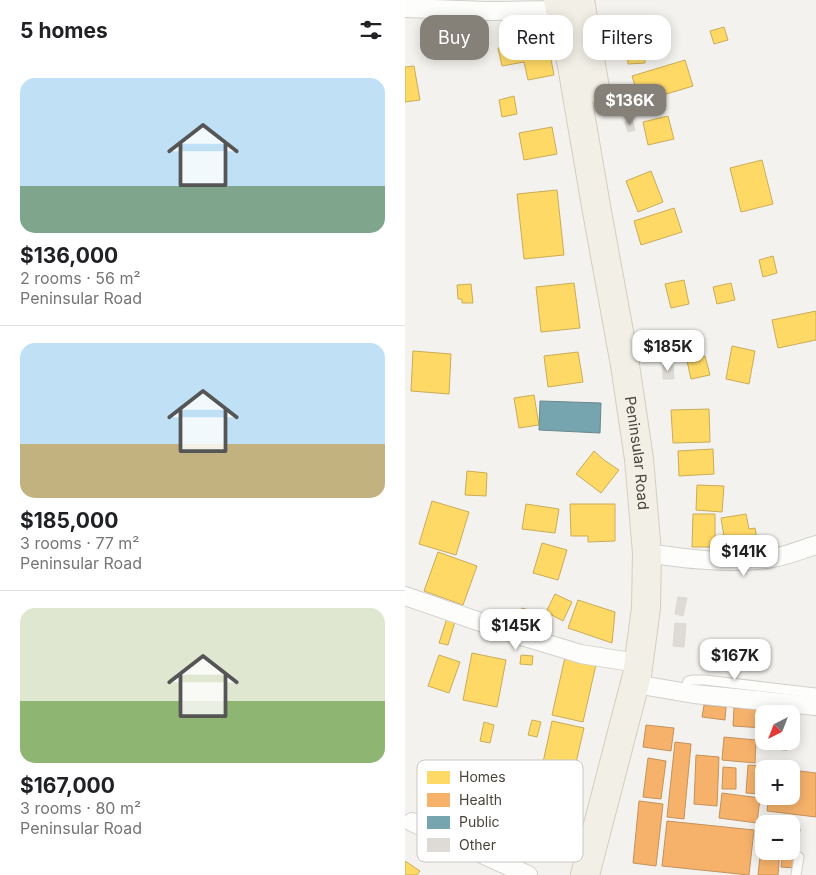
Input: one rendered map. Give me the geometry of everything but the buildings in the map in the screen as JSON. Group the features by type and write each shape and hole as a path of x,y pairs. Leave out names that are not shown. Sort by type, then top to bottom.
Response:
{"main road":[{"name":"Peninsular Road","path":"566,3 572,66 625,365 656,554 645,608 641,678 605,875"},
{"name":"Peninsular Road","path":"585,875 641,678"}],"street":[{"path":"405,8 487,11 566,3"},
{"path":"656,554 740,562 769,559 816,545"},
{"path":"405,596 518,635 581,654 641,678 684,692 816,706"},
{"path":"412,822 417,824"},
{"path":"499,862 528,875"}],"lane":[{"path":"684,692 688,681 705,680 816,693"},
{"path":"796,875 798,860"}]}
